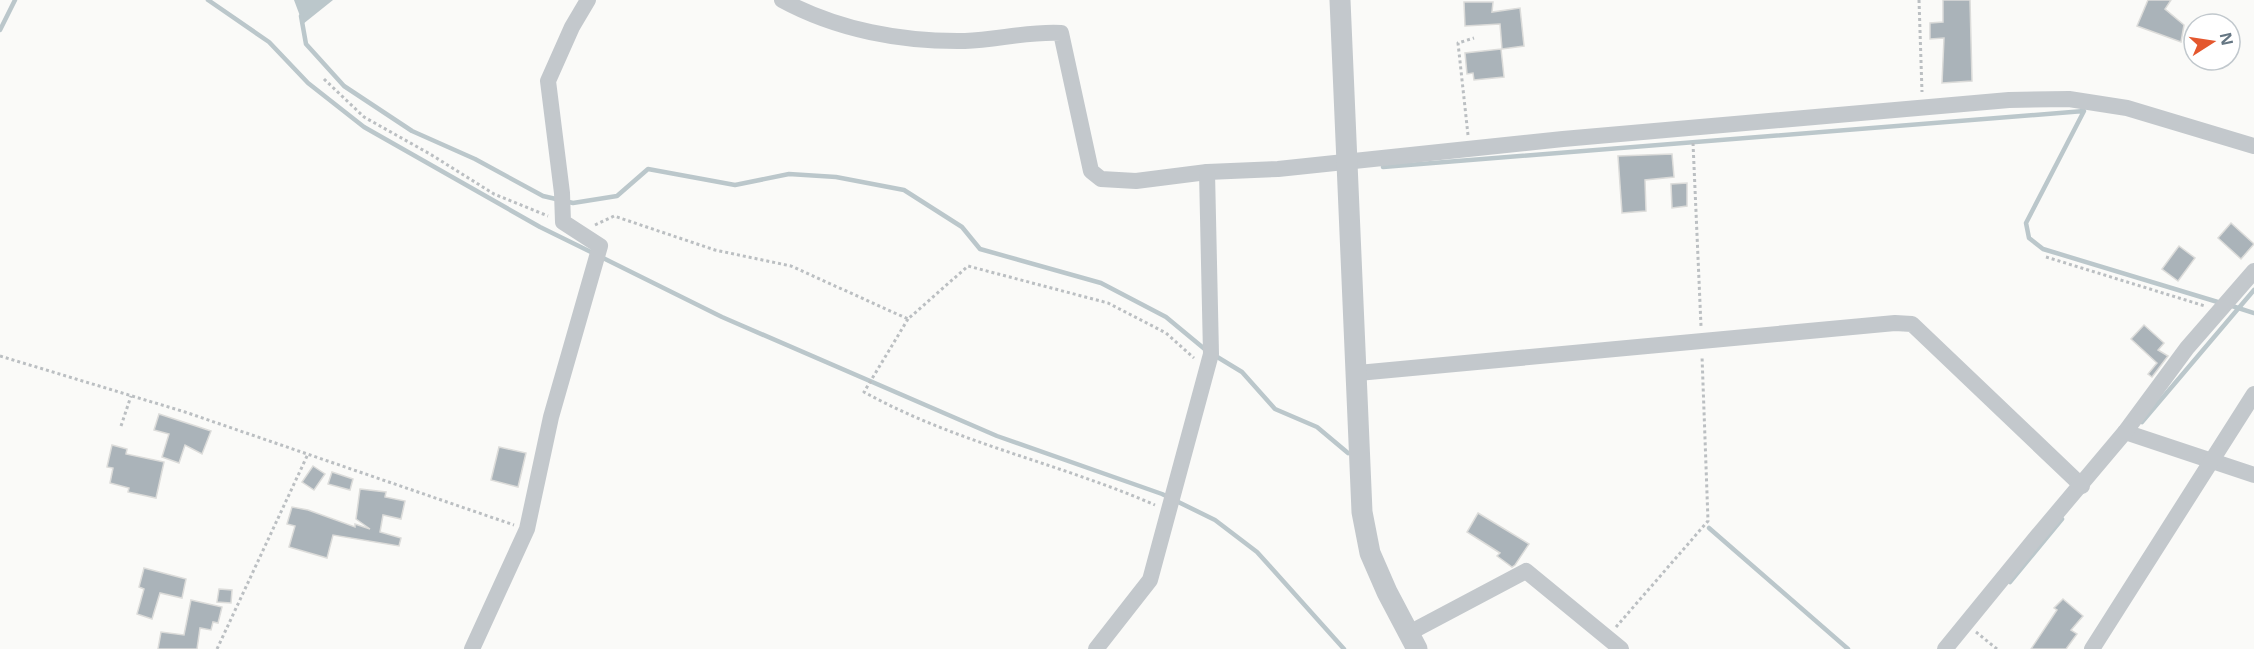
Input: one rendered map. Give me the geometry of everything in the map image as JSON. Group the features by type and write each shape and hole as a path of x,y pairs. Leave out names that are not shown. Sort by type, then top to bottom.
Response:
{"street":[{"path":"471,649 527,530 554,407 600,246 563,222 562,193 548,81 588,0"},
{"path":"782,0 806,13 869,33 964,41 1061,33 1091,171 1101,180 1136,181 1208,172 1278,169 2009,99 2069,99 2127,108 2254,146"},
{"path":"1340,0 1358,373 1362,512 1370,553 1413,641 1526,571 1621,649"},
{"path":"1096,649 1150,580 1210,354 1208,172"},
{"path":"1945,649 2034,540 2082,486 2187,348 2254,272"},
{"path":"1358,373 1702,340 1895,323 1912,324 2082,486"},
{"path":"2092,649 2254,394"},
{"path":"2125,432 2254,475"}],"path":[{"path":"1919,0 1923,107"},
{"path":"1469,149 1458,43 1474,38"},
{"path":"324,79 364,117 430,154 494,194 563,222"},
{"path":"1607,637 1708,521 1692,128"},
{"path":"580,233 614,216 716,250 790,266 908,319"},
{"path":"2046,257 2220,310"},
{"path":"1169,507 1109,484 938,428 864,392 908,319 968,266 1108,303 1210,354"},
{"path":"0,356 308,453 527,530"},
{"path":"121,426 131,396"},
{"path":"217,649 308,453"},
{"path":"1966,624 1997,649"}],"shaded area":[{"path":"294,0 333,0 303,24"}],"building":[{"path":"1943,0 1970,0 1972,81 1942,83 1944,38 1930,39 1930,23 1943,22"},
{"path":"2148,0 2171,0 2165,9 2182,23 2181,42 2137,26"},
{"path":"1464,2 1493,2 1492,12 1520,8 1524,46 1502,49 1500,24 1465,26"},
{"path":"1501,49 1504,77 1474,80 1473,73 1467,74 1465,53"},
{"path":"1672,154 1674,177 1645,180 1646,211 1622,213 1618,156"},
{"path":"1687,183 1687,206 1672,208 1671,184"},
{"path":"2231,223 2254,244 2241,259 2218,238"},
{"path":"2179,246 2195,258 2178,281 2162,269"},
{"path":"2144,325 2164,343 2158,350 2168,356 2152,377 2148,374 2157,363 2131,339"},
{"path":"159,414 211,431 202,454 185,445 179,463 162,457 169,434 154,430"},
{"path":"112,445 127,449 126,454 164,462 156,498 128,492 129,488 110,483 113,468 107,467"},
{"path":"499,447 526,453 518,487 491,480"},
{"path":"313,466 325,474 314,490 302,482"},
{"path":"332,472 353,479 350,490 328,484"},
{"path":"360,489 386,492 385,497 405,501 401,519 383,515 380,532 401,538 399,546 333,535 327,558 289,547 295,526 287,524 292,507 308,510 355,527 355,524 370,529 356,519"},
{"path":"1478,513 1529,544 1515,565 1512,567 1497,556 1500,553 1467,532"},
{"path":"144,568 186,579 182,598 160,593 152,619 137,614 144,589 139,587"},
{"path":"219,589 232,590 231,603 217,602"},
{"path":"2063,599 2083,616 2071,630 2077,634 2066,649 2031,649 2057,610 2054,608"},
{"path":"191,600 222,607 218,623 213,622 211,630 200,628 197,649 158,649 161,632 184,635"}],"waterway":[{"path":"0,30 15,0"},
{"path":"208,0 269,42 308,83 364,127 540,227 593,253"},
{"path":"301,16 306,44 344,86 412,131 475,159 543,196 573,203 617,196 648,169 735,185 789,174 836,177 904,190 962,227 980,249 1101,283 1166,317 1207,351"},
{"path":"1383,167 2084,111 2026,223 2029,238 2043,249 2221,303"},
{"path":"601,257 722,317 997,436 1162,494 1215,520 1257,552 1344,649"},
{"path":"2142,422 2254,290"},
{"path":"2229,305 2254,313"},
{"path":"1214,355 1242,372 1275,409 1317,427 1348,453"},
{"path":"2010,582 2062,519"},
{"path":"1709,528 1848,649"}]}
